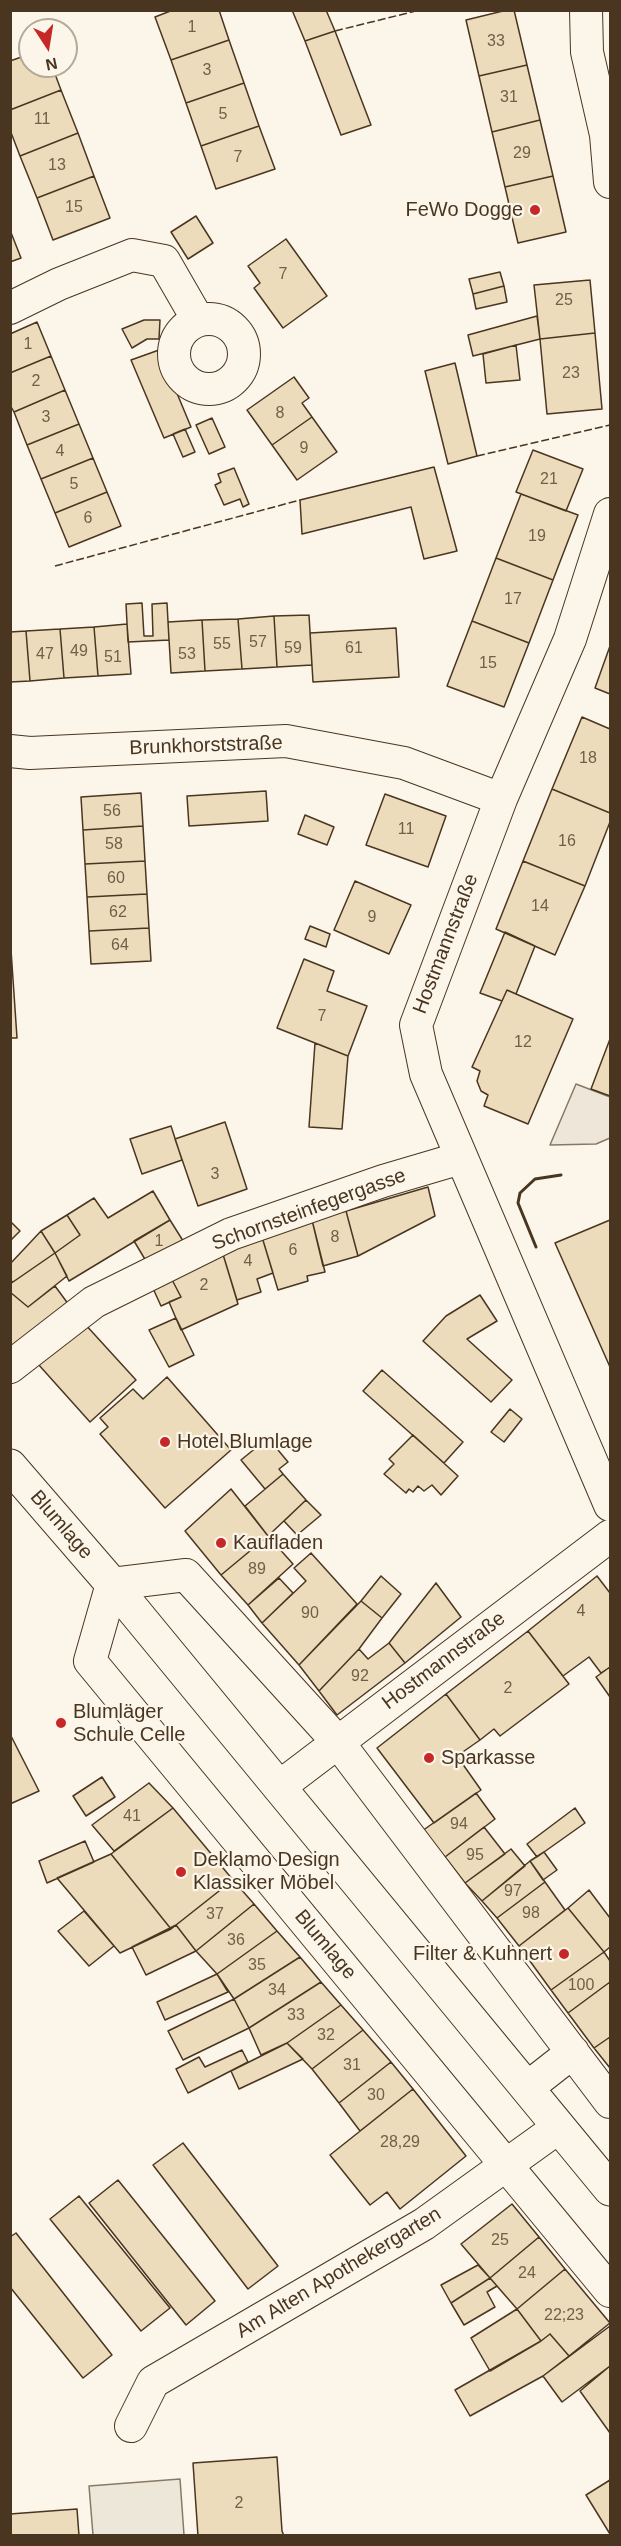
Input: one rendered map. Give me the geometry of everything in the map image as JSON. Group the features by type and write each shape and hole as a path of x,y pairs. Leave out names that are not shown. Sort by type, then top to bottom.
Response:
{"main road":[{"name":"Blumlage","path":"10,1467 112,1584 610,2189"}],"street":[{"path":"586,10 588,52 606,135 610,182"},
{"path":"10,308 59,284 132,255 164,261 198,320"},
{"name":"Hostmannstraße","path":"610,514 570,639 501,799 416,1025 426,1074 610,1505"},
{"name":"Brunkhorststraße","path":"10,751 30,753 286,741 404,763 501,799"},
{"name":"Schornsteinfegergasse","path":"10,1367 94,1302 231,1234 383,1181 461,1158"},
{"name":"Hostmannstraße","path":"279,1786 610,1536"},
{"path":"112,1584 186,1575 337,1741 610,2102"},
{"name":"Blumlage","path":"112,1584 90,1661 610,2291"},
{"path":"526,2088 573,2052"},
{"name":"Am Alten Apothekergarten","path":"131,2426 153,2382 424,2224 560,2127"}],"shaded area":[{"path":"576,1084 610,1097 610,1138 596,1144 550,1145"},
{"path":"180,2479 184,2535 93,2535 89,2486"}],"building":[{"path":"173,10 219,10 229,40 171,60 155,17"},
{"path":"292,10 326,10 335,31 305,41"},
{"path":"514,10 527,65 479,76 466,20"},
{"path":"335,31 371,125 341,135 305,41"},
{"path":"229,40 244,83 186,103 171,60"},
{"path":"18,58 18,78 56,78 61,90 10,110 10,61"},
{"path":"527,65 540,120 492,132 479,76"},
{"path":"244,83 259,126 201,146 186,103"},
{"path":"61,90 78,133 20,156 10,130 10,110"},
{"path":"540,120 553,176 505,187 492,132"},
{"path":"259,126 275,169 216,189 201,146"},
{"path":"78,133 94,176 37,198 20,156"},
{"path":"94,176 110,218 53,240 37,198"},
{"name":"FeWo Dogge","path":"553,176 566,232 518,243 505,187"},
{"path":"196,216 213,243 188,259 171,232"},
{"path":"10,230 21,258 10,262"},
{"path":"286,239 327,296 283,328 254,288 260,283 248,266"},
{"path":"500,272 504,286 473,294 469,279"},
{"path":"590,280 595,333 540,339 534,285"},
{"path":"504,286 507,302 476,309 473,294"},
{"path":"537,316 540,339 473,356 468,335"},
{"path":"144,320 160,320 159,339 147,339 132,348 122,329"},
{"path":"37,322 51,356 10,373 10,334"},
{"path":"595,333 602,409 547,414 540,339"},
{"path":"516,345 520,380 486,383 483,354"},
{"path":"159,350 191,427 164,438 131,360"},
{"path":"51,356 65,390 14,412 10,405 10,373"},
{"path":"455,363 477,456 448,464 425,371"},
{"path":"294,377 309,398 302,403 312,417 272,445 247,410"},
{"path":"65,390 79,424 27,445 14,412"},
{"path":"312,417 337,452 297,480 272,445"},
{"path":"212,418 225,447 209,454 196,425"},
{"path":"79,424 93,458 41,479 27,445"},
{"path":"185,429 195,452 183,457 173,434"},
{"path":"533,450 583,469 566,511 516,492"},
{"path":"93,458 107,492 55,513 41,479"},
{"path":"434,467 457,551 424,559 411,507 302,534 300,500"},
{"path":"234,468 249,504 243,507 240,499 224,505 215,485 221,482 218,474"},
{"path":"107,492 121,526 69,547 55,513"},
{"path":"521,494 578,515 553,580 496,558"},
{"path":"496,558 553,580 529,643 472,621"},
{"path":"142,603 144,636 153,636 152,604 167,603 169,640 128,642 126,604"},
{"path":"309,615 312,665 277,667 274,616"},
{"path":"274,616 277,667 242,669 238,619"},
{"path":"238,619 242,669 205,671 202,620"},
{"path":"202,620 205,671 171,673 168,622"},
{"path":"472,621 529,643 504,707 447,686"},
{"path":"127,624 131,674 98,676 94,627"},
{"path":"94,627 98,676 64,678 60,629"},
{"path":"396,628 399,677 313,682 310,633"},
{"path":"60,629 64,678 30,681 26,631"},
{"path":"26,631 30,681 10,682 10,632"},
{"path":"610,646 610,694 595,688"},
{"path":"582,717 610,729 610,813 552,789"},
{"path":"552,789 610,813 610,822 585,886 523,861"},
{"path":"266,791 268,821 189,826 187,796"},
{"path":"141,793 143,826 83,830 81,797"},
{"path":"385,794 446,816 428,867 366,845"},
{"path":"305,815 334,827 327,845 298,834"},
{"path":"143,826 145,861 85,864 83,830"},
{"path":"145,861 147,894 87,897 85,864"},
{"path":"523,861 585,886 555,955 496,929"},
{"path":"355,881 411,905 389,954 334,930"},
{"path":"147,894 149,928 89,931 87,897"},
{"path":"310,926 330,934 326,947 305,939"},
{"path":"149,928 151,961 91,964 89,931"},
{"path":"505,932 535,946 516,994 507,990 502,1001 480,993"},
{"path":"10,935 17,1038 10,1038"},
{"path":"304,959 334,971 327,991 367,1006 348,1056 277,1028"},
{"path":"507,990 573,1019 528,1124 484,1106 488,1095 481,1091 477,1081 480,1071 472,1067"},
{"path":"610,1039 610,1096 591,1089"},
{"path":"315,1043 348,1056 342,1129 309,1127"},
{"path":"225,1122 247,1189 198,1206 175,1139"},
{"path":"171,1126 182,1160 142,1174 130,1139"},
{"path":"428,1187 435,1216 358,1256 346,1211"},
{"path":"153,1191 170,1220 69,1281 55,1253 80,1235 67,1215 94,1198 108,1218"},
{"path":"346,1211 358,1256 323,1266 312,1220"},
{"path":"67,1215 80,1235 55,1253 41,1231"},
{"path":"170,1220 185,1244 149,1266 134,1241"},
{"path":"312,1220 325,1272 307,1276 308,1281 278,1290 262,1237"},
{"path":"610,1220 610,1367 555,1243"},
{"path":"10,1221 20,1231 10,1241"},
{"path":"41,1231 55,1253 13,1282 10,1280 10,1264"},
{"path":"262,1237 273,1273 257,1279 261,1292 237,1300 222,1251"},
{"path":"222,1251 238,1304 181,1330 169,1302 181,1297 169,1274"},
{"path":"55,1253 67,1276 28,1307 10,1292 10,1284"},
{"path":"169,1274 181,1297 161,1306 151,1284"},
{"path":"55,1286 69,1305 16,1350 10,1345 10,1292 28,1307"},
{"path":"480,1295 497,1321 467,1339 512,1380 491,1402 423,1341 446,1316"},
{"path":"176,1318 194,1355 169,1367 149,1330"},
{"path":"84,1323 136,1380 90,1422 38,1364"},
{"path":"382,1370 463,1442 444,1463 363,1391"},
{"name":"Hotel Blumlage","path":"167,1377 231,1450 165,1508 100,1434 108,1427 100,1418 133,1389 143,1399"},
{"path":"510,1409 522,1419 504,1442 491,1432"},
{"path":"413,1435 458,1476 441,1495 432,1485 424,1491 418,1486 413,1492 409,1489 406,1493 384,1474 394,1464 389,1459"},
{"path":"268,1438 288,1462 279,1469 283,1474 265,1489 241,1460"},
{"path":"283,1474 306,1500 268,1536 245,1506"},
{"path":"231,1489 268,1536 221,1575 185,1531"},
{"path":"306,1500 321,1515 297,1535 284,1521"},
{"path":"268,1536 293,1564 248,1605 221,1575"},
{"path":"311,1553 357,1604 299,1665 262,1623 306,1581 294,1568"},
{"path":"381,1576 401,1594 382,1618 361,1601"},
{"path":"597,1576 610,1593 610,1667 601,1673 589,1657 563,1676 528,1631"},
{"path":"279,1578 293,1593 262,1623 248,1605"},
{"path":"436,1583 461,1617 405,1663 389,1643"},
{"path":"361,1601 382,1618 359,1649 319,1691 299,1665"},
{"path":"528,1631 569,1684 500,1736 494,1729 480,1740 446,1694"},
{"path":"389,1643 405,1663 337,1715 319,1691 359,1649 368,1659"},
{"path":"610,1667 610,1697 596,1677"},
{"path":"446,1694 480,1740 457,1756 481,1790 434,1823 377,1748"},
{"path":"10,1734 39,1791 10,1804"},
{"path":"102,1777 115,1797 86,1816 73,1796"},
{"path":"149,1783 173,1808 114,1851 92,1825"},
{"path":"476,1793 495,1819 445,1857 422,1831"},
{"path":"173,1808 233,1880 171,1929 111,1854"},
{"path":"575,1808 585,1823 537,1857 527,1844"},
{"path":"484,1827 505,1854 465,1883 445,1857"},
{"path":"85,1841 94,1862 47,1883 39,1861"},
{"path":"511,1849 525,1866 482,1901 465,1883"},
{"path":"544,1852 557,1870 543,1880 530,1861"},
{"path":"111,1854 171,1929 120,1953 57,1878"},
{"path":"530,1861 545,1882 497,1918 482,1901"},
{"path":"233,1880 254,1904 196,1951 176,1925"},
{"path":"545,1882 565,1910 519,1946 497,1918"},
{"path":"589,1890 610,1918 610,1947 604,1952 568,1908"},
{"path":"254,1904 277,1931 217,1974 196,1951"},
{"path":"568,1908 604,1952 551,1990 519,1946"},
{"path":"84,1911 114,1946 89,1966 58,1931"},
{"path":"176,1925 196,1951 146,1975 132,1947"},
{"path":"277,1931 300,1957 234,1999 217,1974"},
{"path":"604,1952 610,1961 610,1982 568,2013 551,1990"},
{"path":"300,1957 321,1982 249,2028 234,1999"},
{"path":"217,1974 228,1992 165,2020 157,2002"},
{"path":"321,1982 341,2005 287,2043 261,2055 249,2028"},
{"path":"610,1982 610,2037 594,2048 568,2013"},
{"path":"234,1999 249,2028 183,2060 168,2031"},
{"path":"341,2005 363,2030 312,2069 287,2043"},
{"path":"363,2030 391,2062 339,2103 312,2069"},
{"path":"610,2037 610,2068 594,2048"},
{"path":"287,2043 303,2059 239,2089 231,2071"},
{"path":"242,2050 248,2062 188,2093 176,2069 199,2057 205,2067"},
{"path":"391,2062 413,2089 360,2131 339,2103"},
{"path":"413,2089 466,2156 400,2209 387,2192 370,2205 330,2155"},
{"path":"183,2143 278,2266 248,2289 153,2165"},
{"path":"118,2180 215,2301 186,2325 89,2203"},
{"path":"79,2196 170,2308 141,2331 50,2219"},
{"path":"512,2204 539,2237 490,2278 461,2244"},
{"path":"16,2233 112,2355 83,2378 10,2287 10,2237"},
{"path":"539,2237 565,2269 517,2309 490,2278"},
{"path":"478,2265 490,2278 451,2303 441,2285"},
{"path":"565,2269 610,2323 569,2356 550,2334 541,2341 517,2309"},
{"path":"490,2278 497,2286 487,2292 495,2307 464,2325 451,2303"},
{"path":"517,2309 541,2341 490,2371 471,2338"},
{"path":"610,2326 610,2366 562,2402 543,2376"},
{"path":"550,2334 569,2356 543,2376 470,2416 455,2390"},
{"path":"610,2366 610,2433 580,2391"},
{"path":"277,2457 284,2536 198,2536 193,2463"},
{"path":"610,2480 610,2534 586,2495"},
{"path":"77,2509 79,2536 10,2536 10,2514"}],"fence":[{"path":"335,31 420,10"},
{"path":"477,456 610,425"},
{"path":"55,566 300,500"}],"wall":[{"path":"536,1247 518,1203 520,1193 535,1179 561,1175"}],"place":[{"name":"FeWo Dogge","path":"535,210"},
{"name":"Hotel Blumlage","path":"165,1442"},
{"name":"Kaufladen","path":"221,1543"},
{"name":"Blumläger Schule Celle","path":"61,1723"},
{"name":"Sparkasse","path":"429,1758"},
{"name":"Deklamo Design Klassiker Möbel","path":"181,1872"},
{"name":"Filter & Kuhnert","path":"564,1954"}]}
